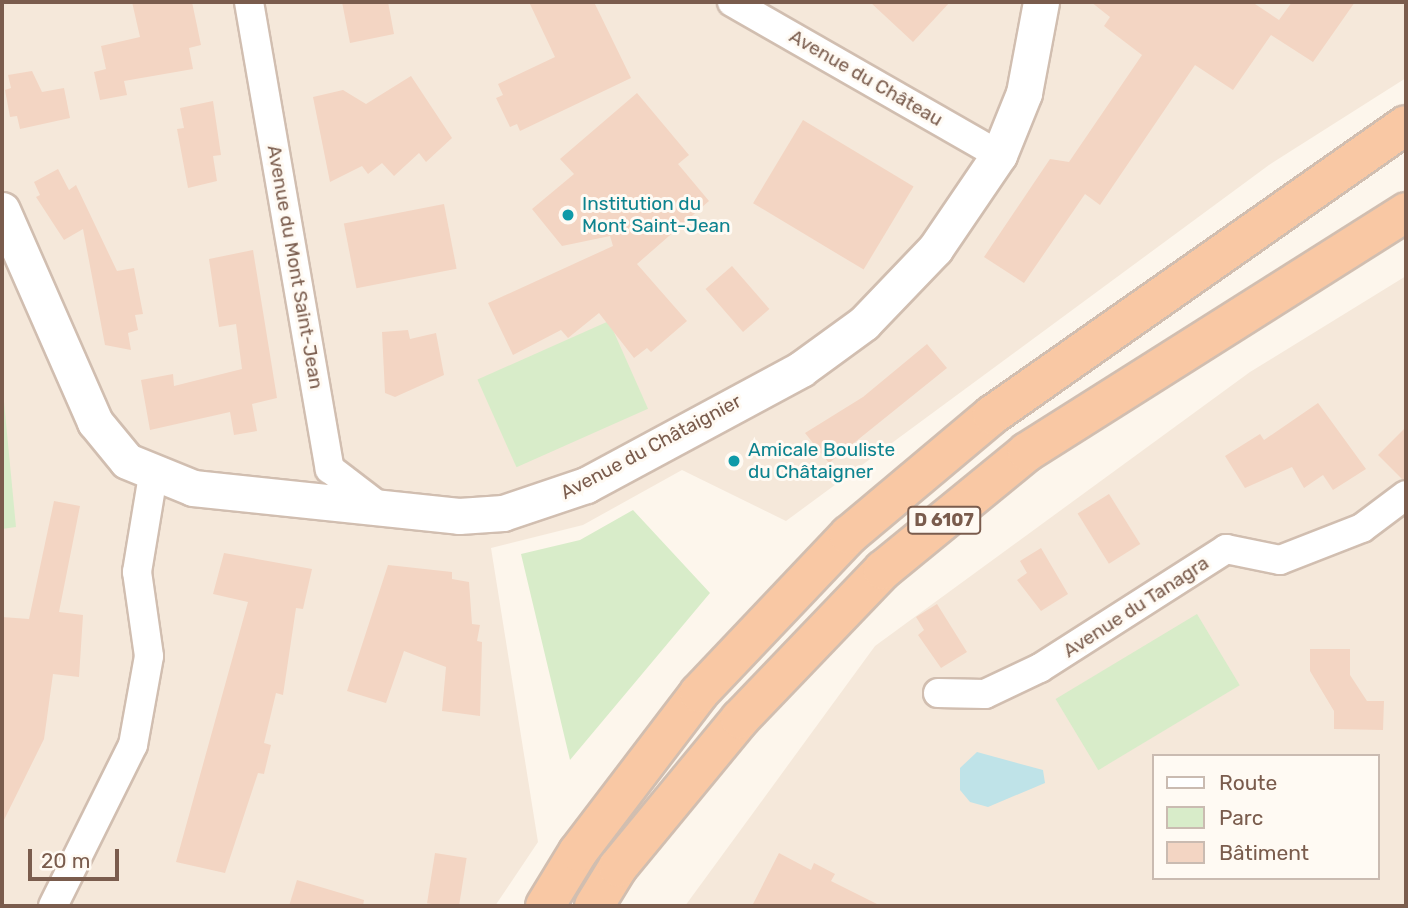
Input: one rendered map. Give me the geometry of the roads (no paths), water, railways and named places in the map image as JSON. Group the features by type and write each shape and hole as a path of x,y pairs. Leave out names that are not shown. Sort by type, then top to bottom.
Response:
{"highway":[{"name":"D 6107","path":"545,906 578,852 699,693 849,535 992,415 1406,125"},
{"name":"D 6107","path":"594,906 618,867 740,719 883,570 1027,452 1391,220 1406,203"}],"street":[{"name":"Avenue du Mont Saint-Jean","path":"250,2 330,469 381,508"},
{"name":"Avenue du Château","path":"732,2 999,155"},
{"name":"Avenue du Châtaignier","path":"2,211 95,422 127,461 153,475 193,488 459,516 538,506 586,485 802,369 864,323 935,249 999,155 1024,93 1042,3"},
{"path":"53,906 133,745 149,656 137,572 153,475"},
{"name":"Avenue du Tanagra","path":"938,693 985,694 1040,668 1226,549 1280,559 1362,528 1406,495"}],"water":[{"path":"977,752 1043,770 1045,783 988,807 970,802 960,790 960,768"}],"place":[{"name":"Institution du Mont Saint-Jean","path":"568,215"},
{"name":"Amicale Bouliste du Châtaigner","path":"734,461"}]}
